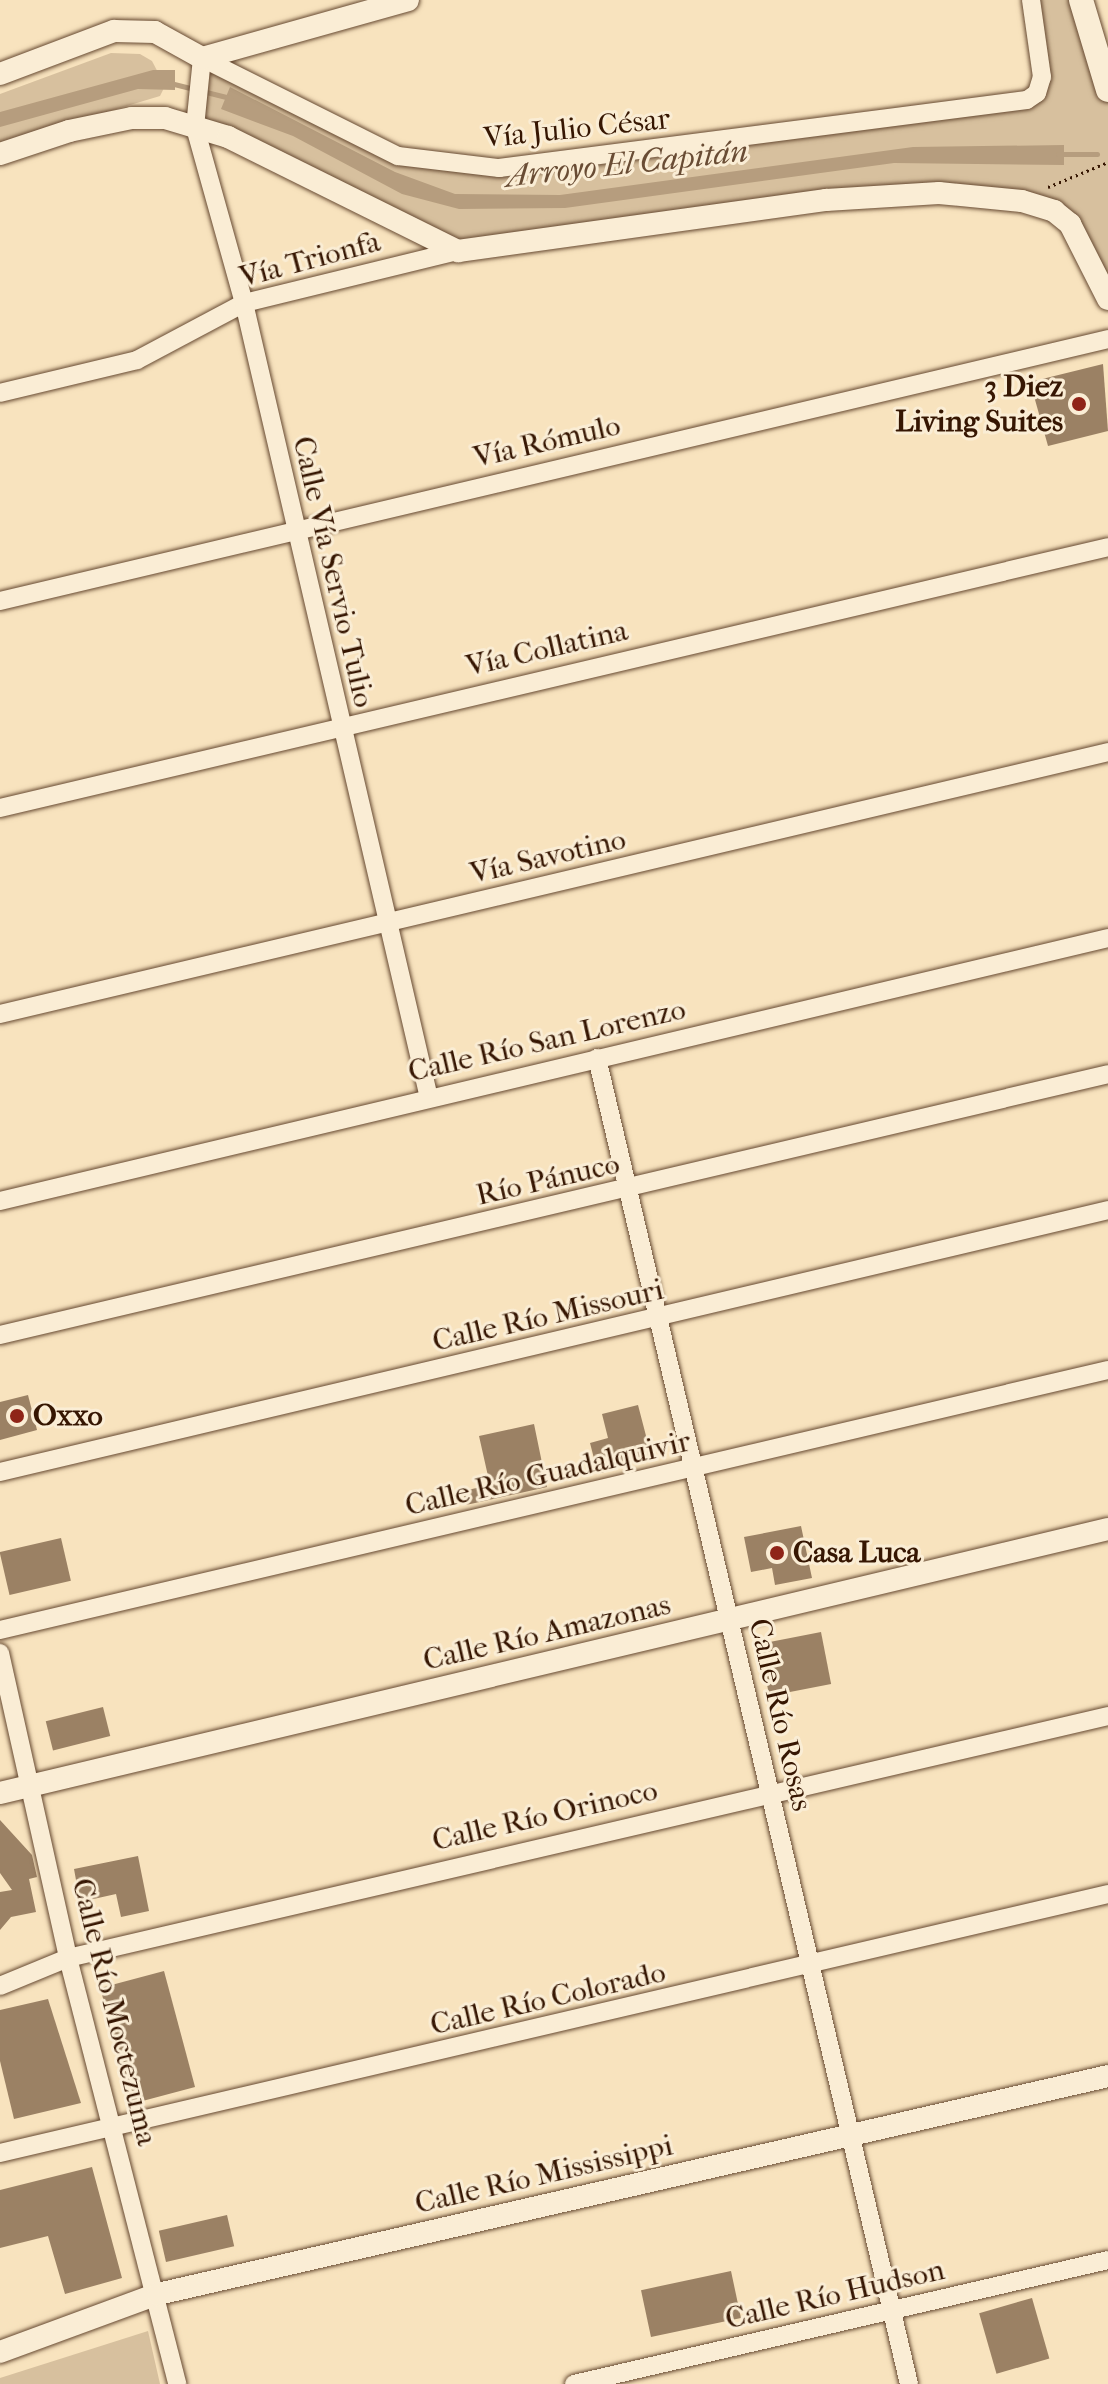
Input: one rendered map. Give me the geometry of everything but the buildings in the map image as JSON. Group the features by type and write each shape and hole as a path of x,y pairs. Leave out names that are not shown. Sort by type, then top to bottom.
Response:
{"main road":[{"path":"1081,0 1108,90"}],"street":[{"path":"0,74 96,35 124,30 155,32 202,58 408,0"},
{"name":"Vía Julio César","path":"202,58 398,156 462,168 512,167 1027,100 1037,93 1042,77 1031,0"},
{"name":"Calle Vía Servio Tulio","path":"202,58 195,127 244,303 294,530 429,1098"},
{"path":"0,154 69,131 132,118 165,118 228,137 458,251 826,200 939,193 1015,200 1054,211 1070,224 1108,299"},
{"name":"Vía Trionfa","path":"0,393 137,360 244,303 458,251"},
{"name":"Vía Rómulo","path":"0,601 1108,339"},
{"name":"Vía Collatina","path":"0,808 1108,547"},
{"name":"Vía Savotino","path":"0,1014 1108,752"},
{"name":"Calle Río San Lorenzo","path":"0,1201 1108,938"},
{"name":"Calle Río Rosas","path":"597,1058 909,2384"},
{"name":"Río Pánuco","path":"0,1335 629,1190 1108,1074"},
{"name":"Calle Río Missouri","path":"0,1472 659,1320 1108,1210"},
{"name":"Calle Río Guadalquivir","path":"0,1630 1108,1370"},
{"name":"Calle Río Amazonas","path":"0,1793 1108,1529"},
{"name":"Calle Río Moctezuma","path":"0,1653 68,1958 158,2294 177,2384"},
{"name":"Calle Río Orinoco","path":"0,1986 68,1958 770,1791 1108,1716"},
{"name":"Calle Río Colorado","path":"0,2153 113,2131 1108,1894"},
{"name":"Calle Río Mississippi","path":"0,2352 158,2294 1108,2076"},
{"name":"Calle Río Hudson","path":"574,2384 1108,2260"}],"path":[{"path":"1015,200 1108,162"}],"shaded area":[{"path":"1034,0 1081,0 1108,90 1108,309 1093,262 1040,205 939,193 458,251 195,127 202,58 368,139 462,168 1027,100 1042,77"},
{"path":"111,53 140,54 152,61 165,86 160,96 0,144 0,94"},
{"path":"153,70 175,70 175,90 138,89 0,127 0,112"},
{"path":"230,87 395,172 455,194 560,195 913,147 1064,145 1064,165 894,163 565,208 459,209 402,194 293,136 221,109"},
{"path":"148,2331 160,2384 0,2384 0,2378"}],"waterway":[{"name":"Arroyo El Capitán","path":"170,83 230,98"},
{"name":"Arroyo El Capitán","path":"1058,154 1097,154"}],"place":[{"name":"3 Diez Living Suites","path":"1079,404"},
{"name":"Oxxo","path":"17,1416"},
{"name":"Casa Luca","path":"777,1553"}]}
